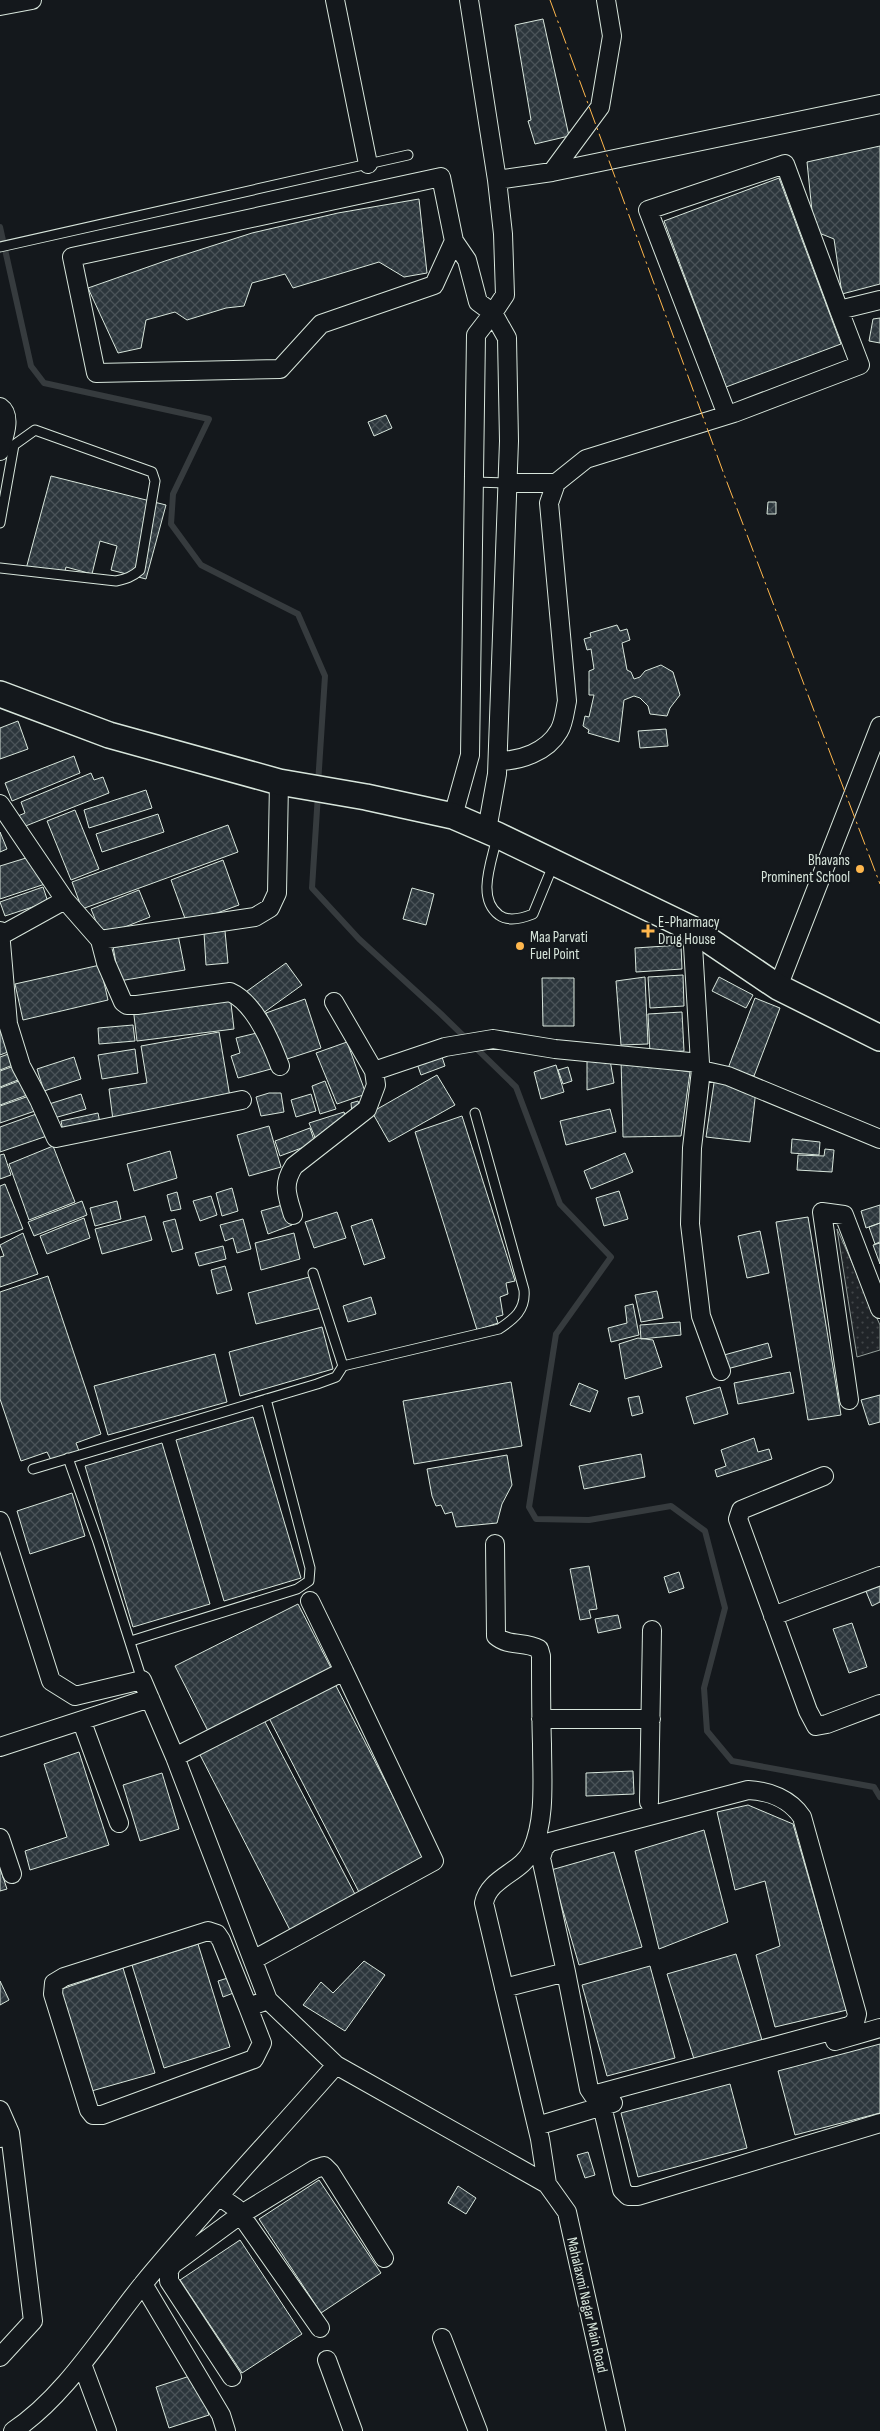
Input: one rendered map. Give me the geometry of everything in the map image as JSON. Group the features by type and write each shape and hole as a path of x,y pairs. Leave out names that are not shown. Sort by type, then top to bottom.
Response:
{"street":[{"path":"0,6 32,0"},
{"path":"335,0 368,164"},
{"path":"452,816 470,755 476,335 505,296 497,180 468,0"},
{"path":"552,172 600,108 612,36 606,0"},
{"path":"497,180 552,172 880,104"},
{"path":"498,760 516,760 550,744 560,730 567,701 550,503 556,483 586,459 727,415 860,365 786,164 648,210 727,415"},
{"path":"454,241 434,285 321,324 280,369 96,373 72,257 441,177 454,241 467,260 478,302 492,313 507,338 507,483 498,760 492,832"},
{"path":"839,310 880,300"},
{"path":"0,407 4,410 7,419 0,451"},
{"path":"507,483 556,483"},
{"path":"0,694 109,735 283,783 366,797 452,816 492,832 692,929 778,987 880,1038"},
{"path":"778,987 880,726"},
{"path":"100,940 255,917 270,908 277,892 283,783"},
{"path":"0,804 65,900 100,940 119,994 127,1005 230,992 240,996 264,1028 280,1066"},
{"path":"65,900 1,934 8,1024 21,1066 56,1138 242,1100"},
{"path":"692,929 701,1066 692,1148 690,1224 701,1316 722,1371"},
{"path":"293,1215 287,1194 286,1178 294,1166 367,1109 376,1085 374,1071 334,1002"},
{"path":"374,1071 445,1047 493,1039 555,1049 701,1066 880,1138"},
{"path":"849,1400 822,1212 844,1215 880,1309"},
{"path":"824,1476 741,1510 738,1519 808,1711 816,1726 828,1724 880,1704"},
{"path":"0,1521 51,1681 75,1696 142,1680 175,1757 268,2000 336,2065 547,2184"},
{"path":"495,1544 496,1636 503,1642 533,1645 539,1649 542,1780 539,1831 532,1852 492,1886 486,1893 484,1903 537,2126 547,2184"},
{"path":"773,1616 880,1576"},
{"path":"253,1960 434,1861 310,1601"},
{"path":"649,1802 652,1630"},
{"path":"175,1757 344,1671"},
{"path":"0,1747 82,1722 150,1698"},
{"path":"541,1719 651,1719"},
{"path":"82,1722 119,1823"},
{"path":"748,1790 761,1791 796,1808 802,1817 857,2014 855,2022 849,2026 593,2095 589,2089 566,1972 542,1858 544,1848 550,1842 748,1790"},
{"path":"0,1838 12,1874"},
{"path":"208,1931 217,1934 221,1940 248,2007 262,2043 254,2059 102,2115 93,2114 89,2110 53,1994 54,1983 64,1977 208,1931"},
{"path":"504,1988 566,1972"},
{"path":"248,2007 268,2000"},
{"path":"537,2126 880,2028"},
{"path":"13,2431 31,2420 82,2364 143,2284 336,2065"},
{"path":"602,2106 622,2190 628,2196 638,2196 880,2123"},
{"path":"0,2110 33,2321 0,2357"},
{"path":"232,2377 169,2281 169,2271 172,2265 240,2215 315,2169 324,2166 330,2172 384,2258"},
{"name":"Mahalaxmi Nagar Main Road","path":"547,2184 567,2212 616,2431"},
{"path":"220,2197 236,2208 320,2328"},
{"path":"143,2284 220,2415 226,2431"},
{"path":"442,2338 478,2431"},
{"path":"327,2360 353,2431"},
{"path":"82,2364 107,2431"}],"lane":[{"path":"0,247 408,155"},
{"path":"0,523 14,445 35,430 152,472 155,481 140,570 127,579 116,581 0,568"},
{"path":"474,482 507,483"},
{"path":"492,832 486,890 490,908 502,917 521,919 533,914 554,862"},
{"path":"33,1469 336,1376 342,1366 499,1329 516,1318 525,1300 524,1290 475,1113"},
{"path":"313,1273 342,1366"},
{"path":"131,1641 297,1589 309,1581 310,1568 266,1399"},
{"path":"68,1458 131,1641 142,1680"}],"shaded area":[{"path":"837,1229 880,1325 880,1350 857,1357"}],"building":[{"path":"543,19 569,136 535,144 528,121 531,120 515,25"},
{"path":"880,146 880,284 842,294 834,239 814,231 807,162"},
{"path":"779,178 841,344 726,387 664,221"},
{"path":"419,199 427,273 404,277 379,262 293,288 285,274 252,283 244,306 226,308 187,320 175,312 146,320 141,348 118,353 88,288 252,233 338,213"},
{"path":"880,318 880,343 869,341 873,319"},
{"path":"386,415 392,428 374,436 368,422"},
{"path":"51,476 166,505 146,579 111,570 117,546 100,541 92,574 66,567 63,579 26,569"},
{"path":"768,502 776,502 776,514 767,514"},
{"path":"617,625 620,631 627,629 630,640 622,643 627,670 631,672 634,679 640,677 645,671 661,665 673,672 680,695 670,708 667,716 650,714 648,706 640,698 634,696 624,700 619,742 588,733 589,730 583,726 585,716 589,717 594,695 589,695 589,671 594,669 591,649 587,650 584,639 591,637 590,633"},
{"path":"18,721 28,749 0,759 0,728"},
{"path":"666,729 668,746 640,748 638,731"},
{"path":"74,756 80,773 12,801 5,783"},
{"path":"91,773 94,780 103,777 109,793 23,827 18,816 25,813 21,802"},
{"path":"146,790 152,808 89,828 84,810"},
{"path":"75,810 99,869 71,880 47,821"},
{"path":"158,814 164,832 102,852 96,834"},
{"path":"228,825 238,852 82,909 72,882"},
{"path":"0,832 7,849 0,852"},
{"path":"26,858 45,884 0,899 0,866"},
{"path":"223,860 239,905 187,924 171,880"},
{"path":"43,887 48,902 5,916 0,902"},
{"path":"412,888 434,894 426,925 403,919"},
{"path":"139,890 150,917 102,936 91,909"},
{"path":"225,931 228,963 206,965 204,933"},
{"path":"178,935 185,970 119,981 113,946"},
{"path":"681,945 682,969 636,972 635,948"},
{"path":"286,963 302,985 259,1016 243,994"},
{"path":"100,965 108,1000 23,1020 15,984"},
{"path":"683,975 684,1006 650,1008 648,977"},
{"path":"645,977 648,1044 621,1045 616,981"},
{"path":"719,977 753,995 746,1008 712,991"},
{"path":"542,978 574,978 574,1026 543,1026"},
{"path":"230,995 234,1029 137,1041 133,1007"},
{"path":"755,998 780,1008 754,1076 727,1071"},
{"path":"305,999 321,1048 284,1060 266,1013"},
{"path":"682,1012 684,1051 650,1053 648,1014"},
{"path":"0,1024 13,1050 0,1055"},
{"path":"133,1025 135,1041 99,1044 98,1028"},
{"path":"219,1032 230,1097 113,1120 109,1089 147,1083 141,1046"},
{"path":"261,1032 271,1069 238,1078 231,1056 240,1053 236,1038"},
{"path":"347,1042 366,1094 337,1104 316,1053"},
{"path":"135,1049 138,1073 102,1079 98,1055"},
{"path":"440,1051 445,1066 421,1075 415,1058"},
{"path":"14,1052 18,1063 0,1070 0,1057"},
{"path":"74,1057 81,1079 44,1091 37,1069"},
{"path":"621,1059 690,1072 681,1136 623,1137"},
{"path":"587,1060 610,1060 614,1083 587,1090"},
{"path":"17,1065 23,1078 0,1087 0,1071"},
{"path":"556,1065 564,1092 541,1099 534,1072"},
{"path":"568,1067 572,1081 563,1084 558,1070"},
{"path":"437,1075 455,1105 389,1142 372,1112"},
{"path":"715,1076 756,1090 750,1142 706,1137"},
{"path":"24,1079 30,1094 0,1105 0,1088"},
{"path":"325,1081 336,1109 320,1114 312,1086"},
{"path":"269,1093 281,1093 284,1112 261,1116 256,1097"},
{"path":"81,1094 86,1109 54,1118 49,1104"},
{"path":"311,1094 316,1111 296,1117 291,1100"},
{"path":"32,1095 38,1110 0,1123 0,1106"},
{"path":"358,1101 361,1109 352,1114 351,1103"},
{"path":"610,1109 616,1132 566,1145 560,1121"},
{"path":"344,1112 347,1120 316,1140 309,1123"},
{"path":"39,1113 47,1136 0,1152 0,1127"},
{"path":"98,1113 100,1123 63,1131 61,1121"},
{"path":"462,1116 515,1281 506,1283 508,1294 500,1297 503,1315 496,1317 498,1323 477,1330 415,1132"},
{"path":"269,1126 281,1167 249,1176 237,1135"},
{"path":"310,1128 315,1143 280,1156 275,1141"},
{"path":"792,1139 820,1142 819,1155 791,1153"},
{"path":"53,1146 75,1202 29,1220 9,1164"},
{"path":"825,1149 834,1150 832,1172 797,1170 798,1155 824,1156"},
{"path":"170,1151 177,1178 134,1191 127,1164"},
{"path":"625,1153 633,1172 591,1189 584,1171"},
{"path":"4,1154 11,1175 0,1179 0,1155"},
{"path":"5,1184 23,1229 0,1238 0,1186"},
{"path":"232,1188 238,1211 222,1216 216,1193"},
{"path":"619,1191 628,1219 604,1226 596,1198"},
{"path":"177,1192 181,1209 171,1211 167,1195"},
{"path":"211,1196 217,1215 200,1221 193,1201"},
{"path":"82,1201 87,1215 34,1236 28,1222"},
{"path":"117,1201 121,1219 95,1226 90,1208"},
{"path":"286,1204 292,1225 268,1234 261,1211"},
{"path":"880,1205 880,1223 866,1228 861,1211"},
{"path":"337,1212 346,1238 314,1248 305,1222"},
{"path":"145,1216 152,1240 102,1254 95,1229"},
{"path":"808,1217 841,1415 808,1420 776,1222"},
{"path":"84,1218 90,1238 47,1254 40,1236"},
{"path":"175,1219 183,1249 172,1252 163,1222"},
{"path":"243,1219 251,1249 237,1253 233,1238 225,1241 220,1225"},
{"path":"372,1219 385,1258 364,1265 351,1226"},
{"path":"880,1223 880,1242 875,1244 869,1227"},
{"path":"760,1231 769,1273 747,1278 738,1236"},
{"path":"23,1233 38,1274 0,1287 0,1257 4,1256 0,1245"},
{"path":"294,1233 300,1259 261,1270 255,1243"},
{"path":"880,1243 880,1264 873,1245"},
{"path":"223,1246 226,1259 199,1266 195,1253"},
{"path":"225,1266 232,1290 217,1294 211,1270"},
{"path":"48,1276 101,1434 76,1443 79,1451 51,1460 47,1452 21,1461 0,1399 0,1292"},
{"path":"313,1276 321,1308 256,1324 248,1293"},
{"path":"657,1291 663,1318 641,1322 635,1295"},
{"path":"371,1297 376,1314 348,1322 343,1306"},
{"path":"633,1304 639,1335 611,1342 608,1328 627,1323 625,1306"},
{"path":"680,1322 681,1335 641,1339 640,1325"},
{"path":"322,1327 333,1369 240,1396 229,1352"},
{"path":"638,1338 653,1340 662,1367 625,1379 619,1344"},
{"path":"768,1343 772,1357 727,1369 724,1355"},
{"path":"215,1354 227,1402 108,1435 94,1386"},
{"path":"790,1372 794,1393 738,1404 734,1383"},
{"path":"511,1382 522,1446 414,1464 403,1401"},
{"path":"579,1383 598,1391 590,1412 570,1405"},
{"path":"720,1387 728,1414 694,1424 686,1397"},
{"path":"880,1395 880,1422 869,1425 861,1400"},
{"path":"639,1396 643,1413 632,1416 628,1398"},
{"path":"253,1417 301,1578 224,1601 176,1440"},
{"path":"754,1438 758,1452 769,1449 772,1459 717,1477 715,1470 726,1466 721,1450"},
{"path":"162,1443 210,1604 133,1627 85,1466"},
{"path":"641,1454 645,1477 584,1489 579,1466"},
{"path":"507,1455 512,1485 502,1504 497,1523 456,1527 452,1512 445,1514 441,1505 436,1506 432,1496 427,1469"},
{"path":"72,1493 85,1536 30,1554 17,1511"},
{"path":"589,1566 597,1609 589,1610 591,1618 580,1620 570,1569"},
{"path":"679,1572 684,1588 669,1593 664,1577"},
{"path":"880,1582 880,1602 872,1606 865,1589"},
{"path":"298,1604 331,1668 208,1731 175,1666"},
{"path":"618,1615 621,1628 598,1633 595,1619"},
{"path":"852,1623 867,1667 849,1673 833,1629"},
{"path":"335,1684 427,1862 361,1896 269,1718"},
{"path":"264,1720 357,1898 291,1932 199,1753"},
{"path":"79,1752 109,1845 30,1870 25,1851 67,1837 44,1764"},
{"path":"633,1771 634,1794 586,1796 586,1773"},
{"path":"162,1773 179,1829 140,1841 123,1785"},
{"path":"748,1805 793,1824 847,2010 775,2027 756,1955 780,1946 765,1881 735,1890 717,1812"},
{"path":"704,1830 728,1922 659,1949 635,1851"},
{"path":"614,1852 642,1947 579,1965 551,1870"},
{"path":"0,1868 7,1889 0,1891"},
{"path":"198,1944 230,2047 164,2068 132,1965"},
{"path":"736,1954 762,2040 694,2059 667,1974"},
{"path":"364,1961 385,1975 345,2031 303,2005 321,1982 333,1993"},
{"path":"650,1966 675,2058 607,2076 582,1985"},
{"path":"123,1968 155,2073 88,2092 59,1990"},
{"path":"231,1977 236,1992 223,1997 218,1981"},
{"path":"0,1981 9,2000 0,2005"},
{"path":"880,2044 880,2113 795,2135 778,2071"},
{"path":"730,2084 747,2148 638,2177 621,2113"},
{"path":"588,2152 595,2175 585,2178 577,2155"},
{"path":"319,2180 381,2273 321,2313 259,2219"},
{"path":"458,2186 476,2198 466,2214 448,2203"},
{"path":"240,2240 302,2334 242,2373 180,2280"},
{"path":"196,2374 209,2415 169,2428 156,2387"}],"waterway":[{"path":"0,227 31,366 44,383 209,419 173,494 171,524 201,565 298,614 325,676 318,784"},
{"path":"318,794 312,888 359,939 441,1014 516,1087 560,1204 611,1257 556,1334 529,1507 536,1519 589,1520 671,1506 705,1531 725,1608 704,1688 707,1731 732,1761 874,1787 880,1797"}],"power":[{"path":"550,0 725,477 880,884"}],"place":[{"name":"Bhavans Prominent School","path":"860,869"},
{"name":"E-Pharmacy Drug House","path":"648,931"},
{"name":"Maa Parvati Fuel Point","path":"520,946"}]}
